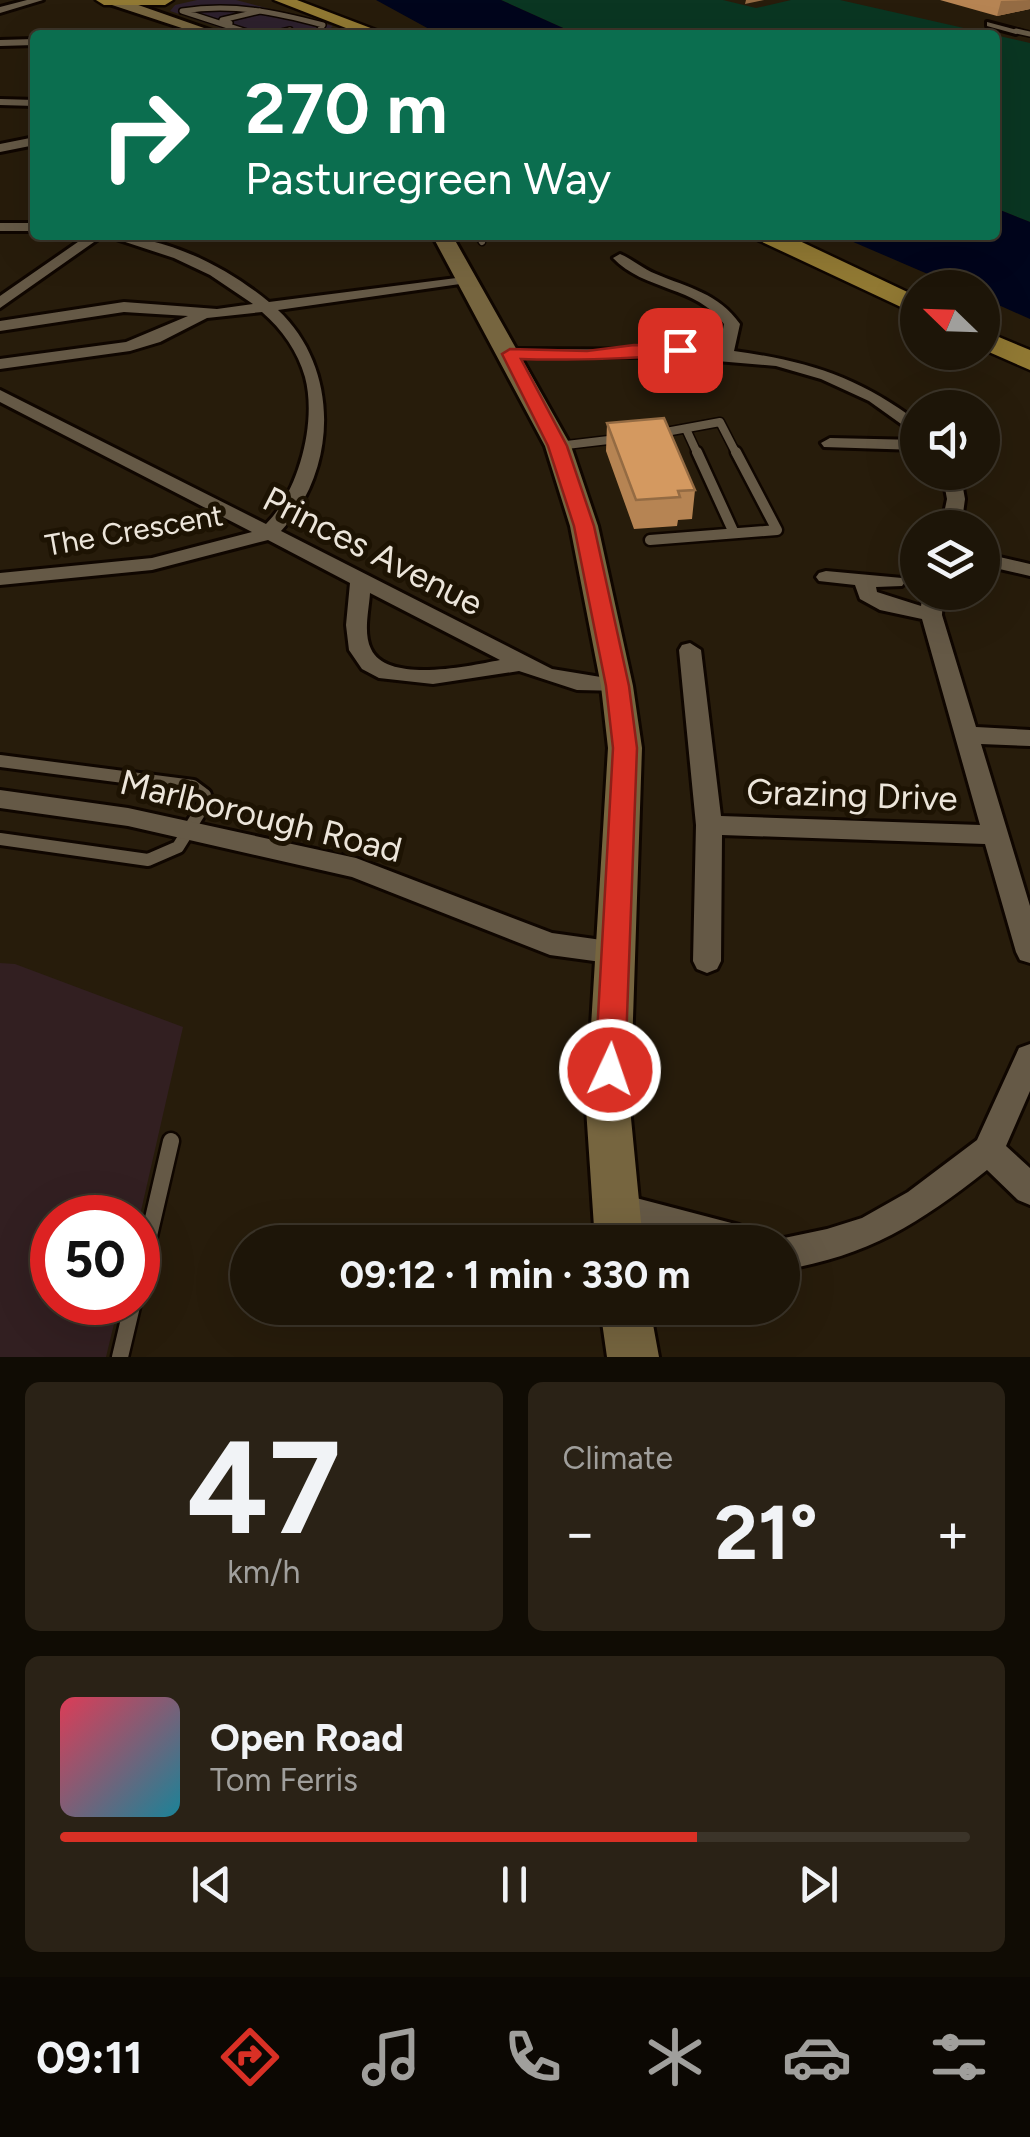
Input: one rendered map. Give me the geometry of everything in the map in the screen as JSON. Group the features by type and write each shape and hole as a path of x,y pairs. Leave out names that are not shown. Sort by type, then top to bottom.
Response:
{"highway":[{"path":"111,1 165,0"},
{"path":"282,0 366,30"},
{"path":"263,5 314,11"},
{"path":"777,240 900,298"},
{"path":"1000,346 1030,360"}],"main road":[{"path":"173,0 160,6 159,11 179,23"},
{"path":"111,1 201,30"},
{"path":"445,240 558,446 584,526 617,686 625,748 608,1108 618,1225"},
{"path":"627,1325 633,1357"}],"street":[{"path":"0,10 21,1 38,0"},
{"path":"990,24 1012,30 1030,23"},
{"path":"0,43 30,42"},
{"path":"0,102 30,104"},
{"path":"0,148 30,142"},
{"path":"0,158 30,156"},
{"path":"0,227 30,228"},
{"path":"0,303 91,240"},
{"name":"The Crescent","path":"0,579 122,568 208,553 268,533 286,513 304,478 318,413 303,352 286,327 238,284 175,251 131,240"},
{"path":"621,265 716,302 732,324 726,352"},
{"path":"0,326 124,307 154,307 201,315 467,280"},
{"path":"0,364 146,344 171,335 201,315"},
{"path":"516,364 634,350 726,352 824,377 860,392 900,419"},
{"name":"Princes Avenue","path":"0,395 521,663 561,680 617,686"},
{"path":"830,442 900,444"},
{"path":"1000,563 1030,570"},
{"path":"826,577 895,582"},
{"path":"361,580 358,646 365,662 375,668 407,677 446,676 521,663"},
{"path":"864,580 868,595 887,606 900,605"},
{"path":"934,610 993,835 1030,952"},
{"name":"Grazing Drive","path":"690,650 710,825 706,961"},
{"path":"968,736 1030,738"},
{"name":"Marlborough Road","path":"0,798 128,817 356,868 550,944 616,953"},
{"name":"Grazing Drive","path":"710,825 993,835"},
{"path":"800,1250 827,1246 870,1231 920,1203 988,1150 1030,1058"},
{"path":"988,1150 1030,1189"}],"lane":[{"path":"239,30 181,12 222,1 263,5 323,26 320,30"},
{"path":"250,30 222,20 263,5"},
{"path":"1012,30 1030,34"},
{"path":"638,436 720,422 777,530 650,540"},
{"path":"686,429 734,533"},
{"path":"558,446 608,443 622,438"},
{"path":"0,761 193,786 205,795 206,802 178,847 148,860 0,839"},
{"path":"159,1195 171,1142"},
{"path":"120,1357 128,1325"}],"shaded area":[{"path":"197,0 236,0 333,26 329,30 227,30 170,11 175,5"},
{"path":"0,963 15,964 183,1027 145,1195 30,1195 30,1325 114,1325 106,1357 0,1357"}],"green space":[{"path":"501,0 723,0 756,8 791,0 840,0 973,30 568,30"},
{"path":"1000,36 1030,43 1030,222 1000,210"}],"water":[{"path":"376,0 501,0 568,30 431,30"},
{"path":"1000,210 1030,222 1030,319 1000,306 1000,270 918,270 849,240 1000,240"}],"building":[{"path":"664,418 695,490 678,491 680,497 636,500 607,423"}],"route":[{"path":"610,1070 625,748 617,686 584,526 558,446 510,354 587,356 680,350"}]}
